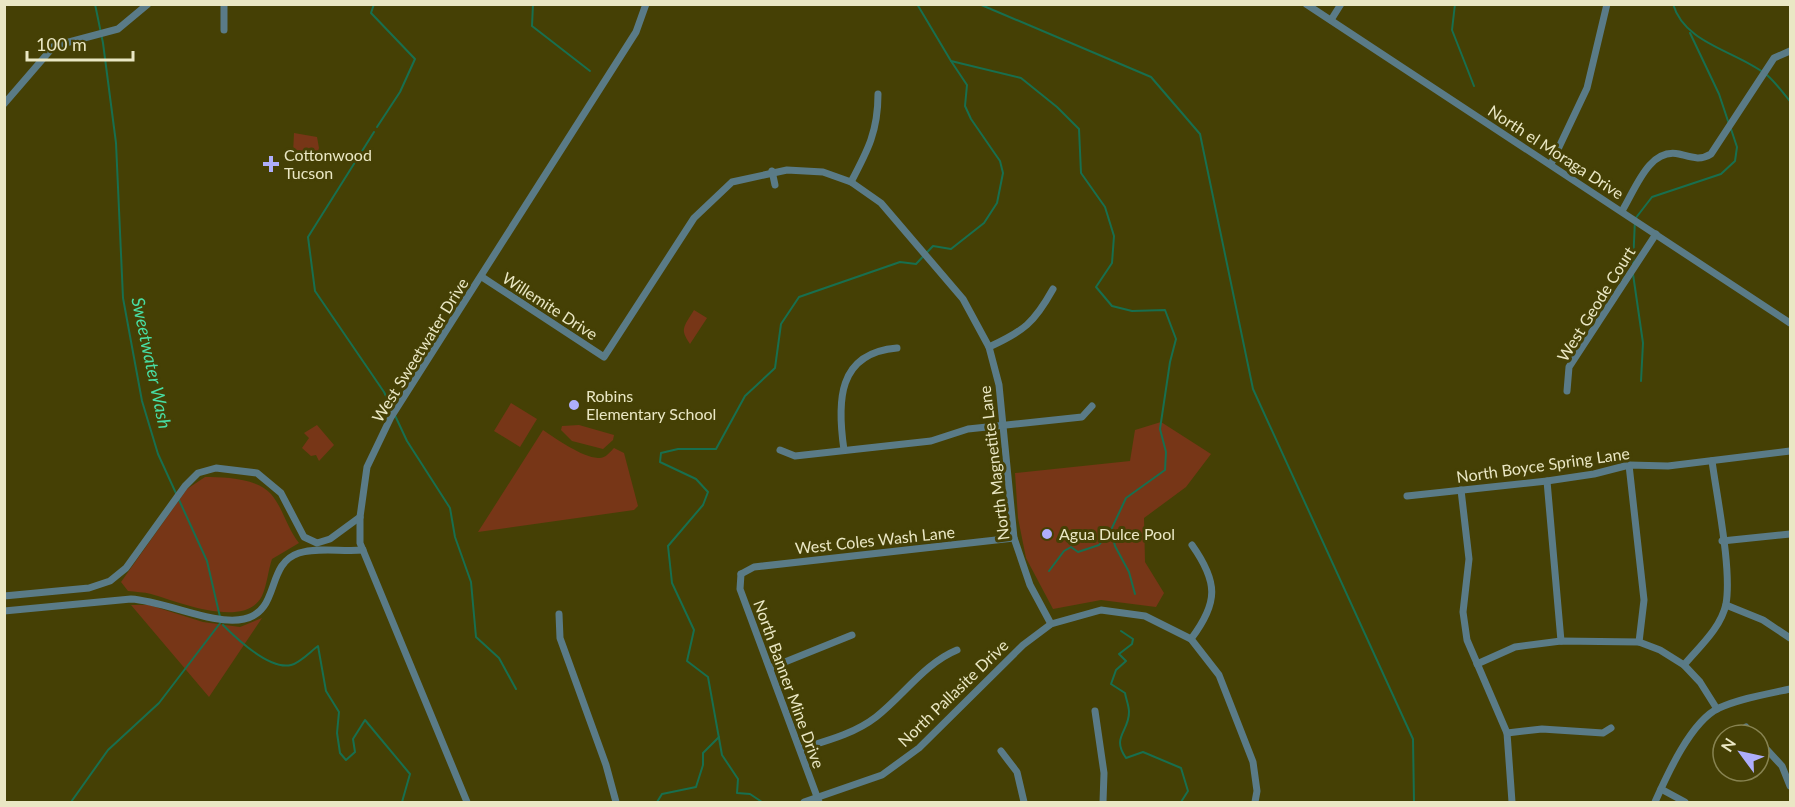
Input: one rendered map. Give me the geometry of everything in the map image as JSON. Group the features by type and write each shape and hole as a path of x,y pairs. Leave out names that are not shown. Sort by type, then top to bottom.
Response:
{"street":[{"path":"4,104 54,46 118,29 148,4"},
{"path":"224,4 224,30"},
{"name":"West Sweetwater Drive","path":"467,802 360,543 360,517 367,467 391,417 636,32 646,4"},
{"name":"North el Moraga Drive","path":"1306,4 1791,323"},
{"path":"1331,20 1341,4"},
{"path":"1551,164 1587,88 1607,4"},
{"path":"1622,211 1647,168 1660,155 1676,153 1698,159 1711,154 1774,58 1791,51"},
{"path":"851,182 872,143 878,120 878,94"},
{"path":"772,171 775,185"},
{"name":"North Magnetite Lane","path":"604,357 694,218 732,182 772,171 822,172 851,182 881,203 963,299 989,348 999,385 1014,538 1030,585 1051,624"},
{"name":"West Geode Court","path":"1567,392 1569,367 1656,234"},
{"name":"Willemite Drive","path":"482,277 604,357"},
{"path":"989,348 1018,333 1038,315 1053,289"},
{"path":"844,450 839,416 840,398 845,382 863,359 879,349 897,348"},
{"path":"780,450 795,456 931,441 968,429 1082,417 1092,406"},
{"name":"North Boyce Spring Lane","path":"1407,496 1547,481 1594,474 1629,465 1668,466 1791,451"},
{"path":"1684,665 1714,630 1726,605 1722,541 1712,461"},
{"path":"1629,465 1644,600 1639,642"},
{"path":"4,596 89,588 110,580 126,568 185,486 198,473 216,468 257,473 281,493 304,537 316,543 330,539 360,517"},
{"path":"1547,481 1561,641"},
{"path":"1461,490 1469,559 1464,627 1506,733 1512,802"},
{"path":"1722,541 1791,534"},
{"name":"West Coles Wash Lane","path":"738,573 754,567 1014,538"},
{"path":"1191,639 1205,621 1212,600 1212,581 1207,566 1192,545"},
{"path":"4,611 132,599 151,600 210,617 244,620 261,611 272,596 275,576 282,563 297,553 318,549 338,552 363,550"},
{"name":"North Banner Mine Drive","path":"738,573 740,589 818,800"},
{"path":"1726,605 1763,620 1791,638"},
{"path":"1051,624 1101,610 1145,616 1191,639 1219,675 1253,762 1257,791 1255,802"},
{"path":"559,614 560,638 606,765 616,802"},
{"name":"North Pallasite Drive","path":"804,802 818,800 882,774 919,748 1023,645 1051,624"},
{"path":"770,668 852,635"},
{"path":"1477,664 1515,647 1561,641 1639,642 1660,650 1684,665 1700,682 1717,709"},
{"path":"800,749 845,735 874,719 942,656 957,650"},
{"path":"1655,802 1683,743 1717,709 1755,696 1791,689"},
{"path":"1095,711 1104,773 1103,802"},
{"path":"1506,733 1542,729 1603,733 1611,728"},
{"path":"1001,751 1017,772 1024,802"},
{"path":"1771,754 1782,766 1791,786"},
{"path":"1661,789 1685,802"}],"shaded area":[{"path":"294,133 317,137 319,148 315,160 293,154"},
{"path":"694,310 707,318 690,344 684,328"},
{"path":"511,403 537,419 520,447 494,431"},
{"path":"1161,422 1211,454 1186,487 1144,518 1145,562 1164,593 1156,607 1101,600 1053,609 1026,558 1018,518 1015,473 1130,461 1135,430"},
{"path":"317,425 334,445 319,461 316,455 311,456 302,448 309,438 304,433"},
{"path":"579,425 614,435 613,440 603,449 572,441 561,430 562,426"},
{"path":"543,430 569,447 592,457 603,457 614,448 624,453 638,506 634,510 478,532"},
{"path":"205,477 240,480 265,489 275,500 299,543 272,559 262,596 253,606 241,611 226,612 193,607 148,593 128,591 121,582 187,489"},
{"path":"131,605 149,605 203,622 240,627 262,618 209,697"}],"waterway":[{"name":"Sweetwater Wash","path":"95,4 103,43 116,143 123,298 142,401 158,454 207,561 220,617"},
{"path":"374,4 371,13 415,59 400,92 377,127"},
{"path":"533,4 532,26 590,71"},
{"path":"917,4 951,61 1021,78 1057,107 1079,129 1081,173 1105,207 1114,236 1112,263 1096,287 1112,306 1132,311 1165,310 1176,339 1170,362 1160,429 1166,452 1165,470 1126,498 1111,530 1115,546 1129,572 1135,594"},
{"path":"979,4 1151,77 1200,134 1253,389 1413,739 1414,802"},
{"path":"1455,4 1452,30 1474,86"},
{"path":"1673,4 1679,18 1689,29 1714,46 1756,67 1768,76 1790,101"},
{"path":"1690,33 1719,94 1729,124"},
{"path":"762,802 750,794 737,793 738,779 722,755 708,677 687,661 694,630 672,583 668,546 703,505 708,492 696,479 660,462 661,453 678,449 716,449 745,396 775,368 781,324 799,297 900,262 916,264 933,246 951,249 984,223 997,203 1003,173 1000,161 971,119 965,106 967,85 951,61"},
{"path":"1633,265 1635,219 1652,197 1721,174 1735,161 1737,147 1731,129"},
{"path":"374,132 308,237 315,291 384,392 407,441 450,508 455,537 471,582 476,637 499,658 516,689"},
{"path":"1633,274 1643,343 1641,381"},
{"path":"1049,571 1064,551 1071,547 1078,552 1099,545 1111,530"},
{"name":"Sweetwater Wash","path":"71,802 108,750 159,703 221,622"},
{"path":"223,625 254,652 273,663 291,665 318,646 326,691 339,712 337,733 340,753 346,760 355,752 353,739 365,720 410,774 402,802"},
{"path":"1121,631 1133,639 1132,644 1119,654 1126,661 1116,670 1111,684 1125,693 1129,707 1128,719 1120,739 1122,751 1126,758 1143,752 1181,768 1188,791 1181,802"},
{"path":"657,802 662,794 696,787 703,765 703,753 719,737"}],"place":[{"name":"Cottonwood Tucson","path":"271,164"},
{"name":"Robins Elementary School","path":"574,405"},
{"name":"Agua Dulce Pool","path":"1047,534"}]}
